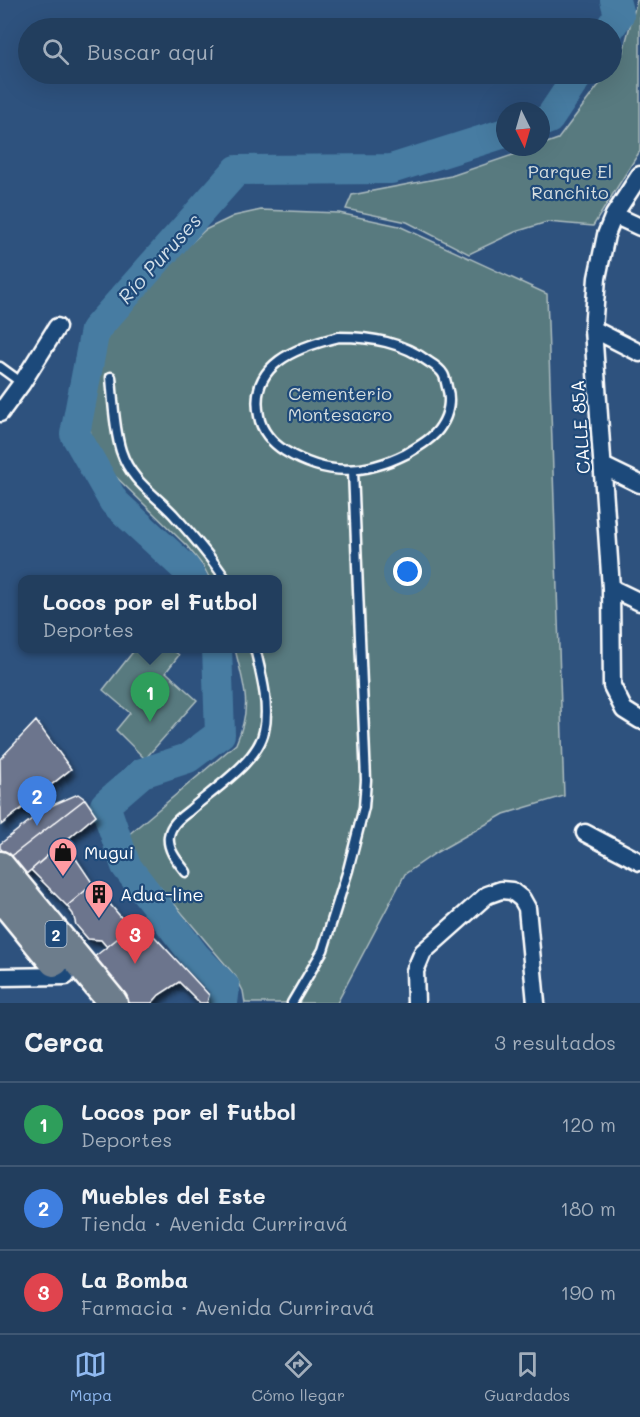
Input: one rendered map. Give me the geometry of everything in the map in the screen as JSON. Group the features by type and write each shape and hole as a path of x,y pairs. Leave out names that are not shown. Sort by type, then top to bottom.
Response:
{"highway":[{"name":"2","path":"0,866 113,1003"},
{"name":"2","path":"0,896 88,1003"}],"street":[{"name":"CALLE 85A","path":"640,175 614,215 606,235 597,278 593,329 611,588 612,686 624,710 640,720"},
{"path":"614,215 640,227"},
{"path":"0,413 57,327"},
{"path":"593,329 640,353"},
{"path":"603,466 640,484"},
{"path":"611,588 640,602"},
{"path":"585,833 640,862"},
{"path":"416,1003 414,981 417,962 423,952 487,895 501,890 512,891 522,899 527,908 536,1003"},
{"path":"0,977 66,976"}],"lane":[{"path":"339,337 367,337 394,343 419,355 442,372 451,399 442,426 421,446 374,467 353,471 324,468 300,460 279,447 261,427 255,399 264,373 286,356 311,344 339,337"},
{"path":"0,367 22,383"},
{"path":"111,376 121,450 130,471 140,485 172,513 190,533 223,575"},
{"path":"292,1003 323,950 348,870 364,807 366,780 353,471"},
{"path":"186,872 172,852 169,837 172,828 201,799 238,769 257,748 264,732 265,704 256,653"}],"green space":[{"name":"Parque El Ranchito","path":"637,0 640,0 640,151 593,226 547,222 515,232 469,254 407,222 346,209 352,195 451,176 510,156 550,156 550,142 558,139 599,84 622,84 622,53"},
{"name":"Cementerio Montesacro","path":"261,210 339,213 399,226 547,294 564,796 504,814 437,852 405,874 337,1003 245,1003 243,991 236,977 121,841 236,744 246,707 244,685 236,653 282,653 282,575 208,575 187,546 110,471 92,443 88,413 92,381 106,339 150,281 205,230 234,216"},
{"path":"132,653 177,653 179,655 166,672 197,700 145,759 116,730 130,713 103,690"}],"building":[{"path":"36,721 71,769 1,825 0,759"},
{"path":"78,794 85,799 9,858 0,848 0,844 46,808"},
{"path":"85,799 96,815 25,875 9,858"},
{"name":"Mugui","path":"64,841 93,884 67,906 31,870"},
{"name":"Adua-line","path":"93,884 130,928 107,947 101,940 88,939 76,925 73,914 67,906"},
{"path":"140,921 209,995 207,1003 200,1003 179,982 159,995 152,1003 123,1003 89,961"}],"waterway":[{"name":"Río Puruses","path":"615,0 619,15 617,18"},
{"name":"Río Puruses","path":"550,118 572,84"},
{"name":"Río Puruses","path":"190,575 114,502 75,434 95,330 237,170 391,169 496,136"},
{"name":"Río Puruses","path":"217,653 220,734 188,758 142,773 105,805 126,866 195,956 225,987 223,1003"}],"place":[{"name":"Locos por el Futbol","path":"150,722"},
{"name":"Muebles del Este","path":"37,826"},
{"name":"Mugui","path":"63,878"},
{"name":"Adua-line","path":"99,920"},
{"name":"La Bomba","path":"135,964"}]}
